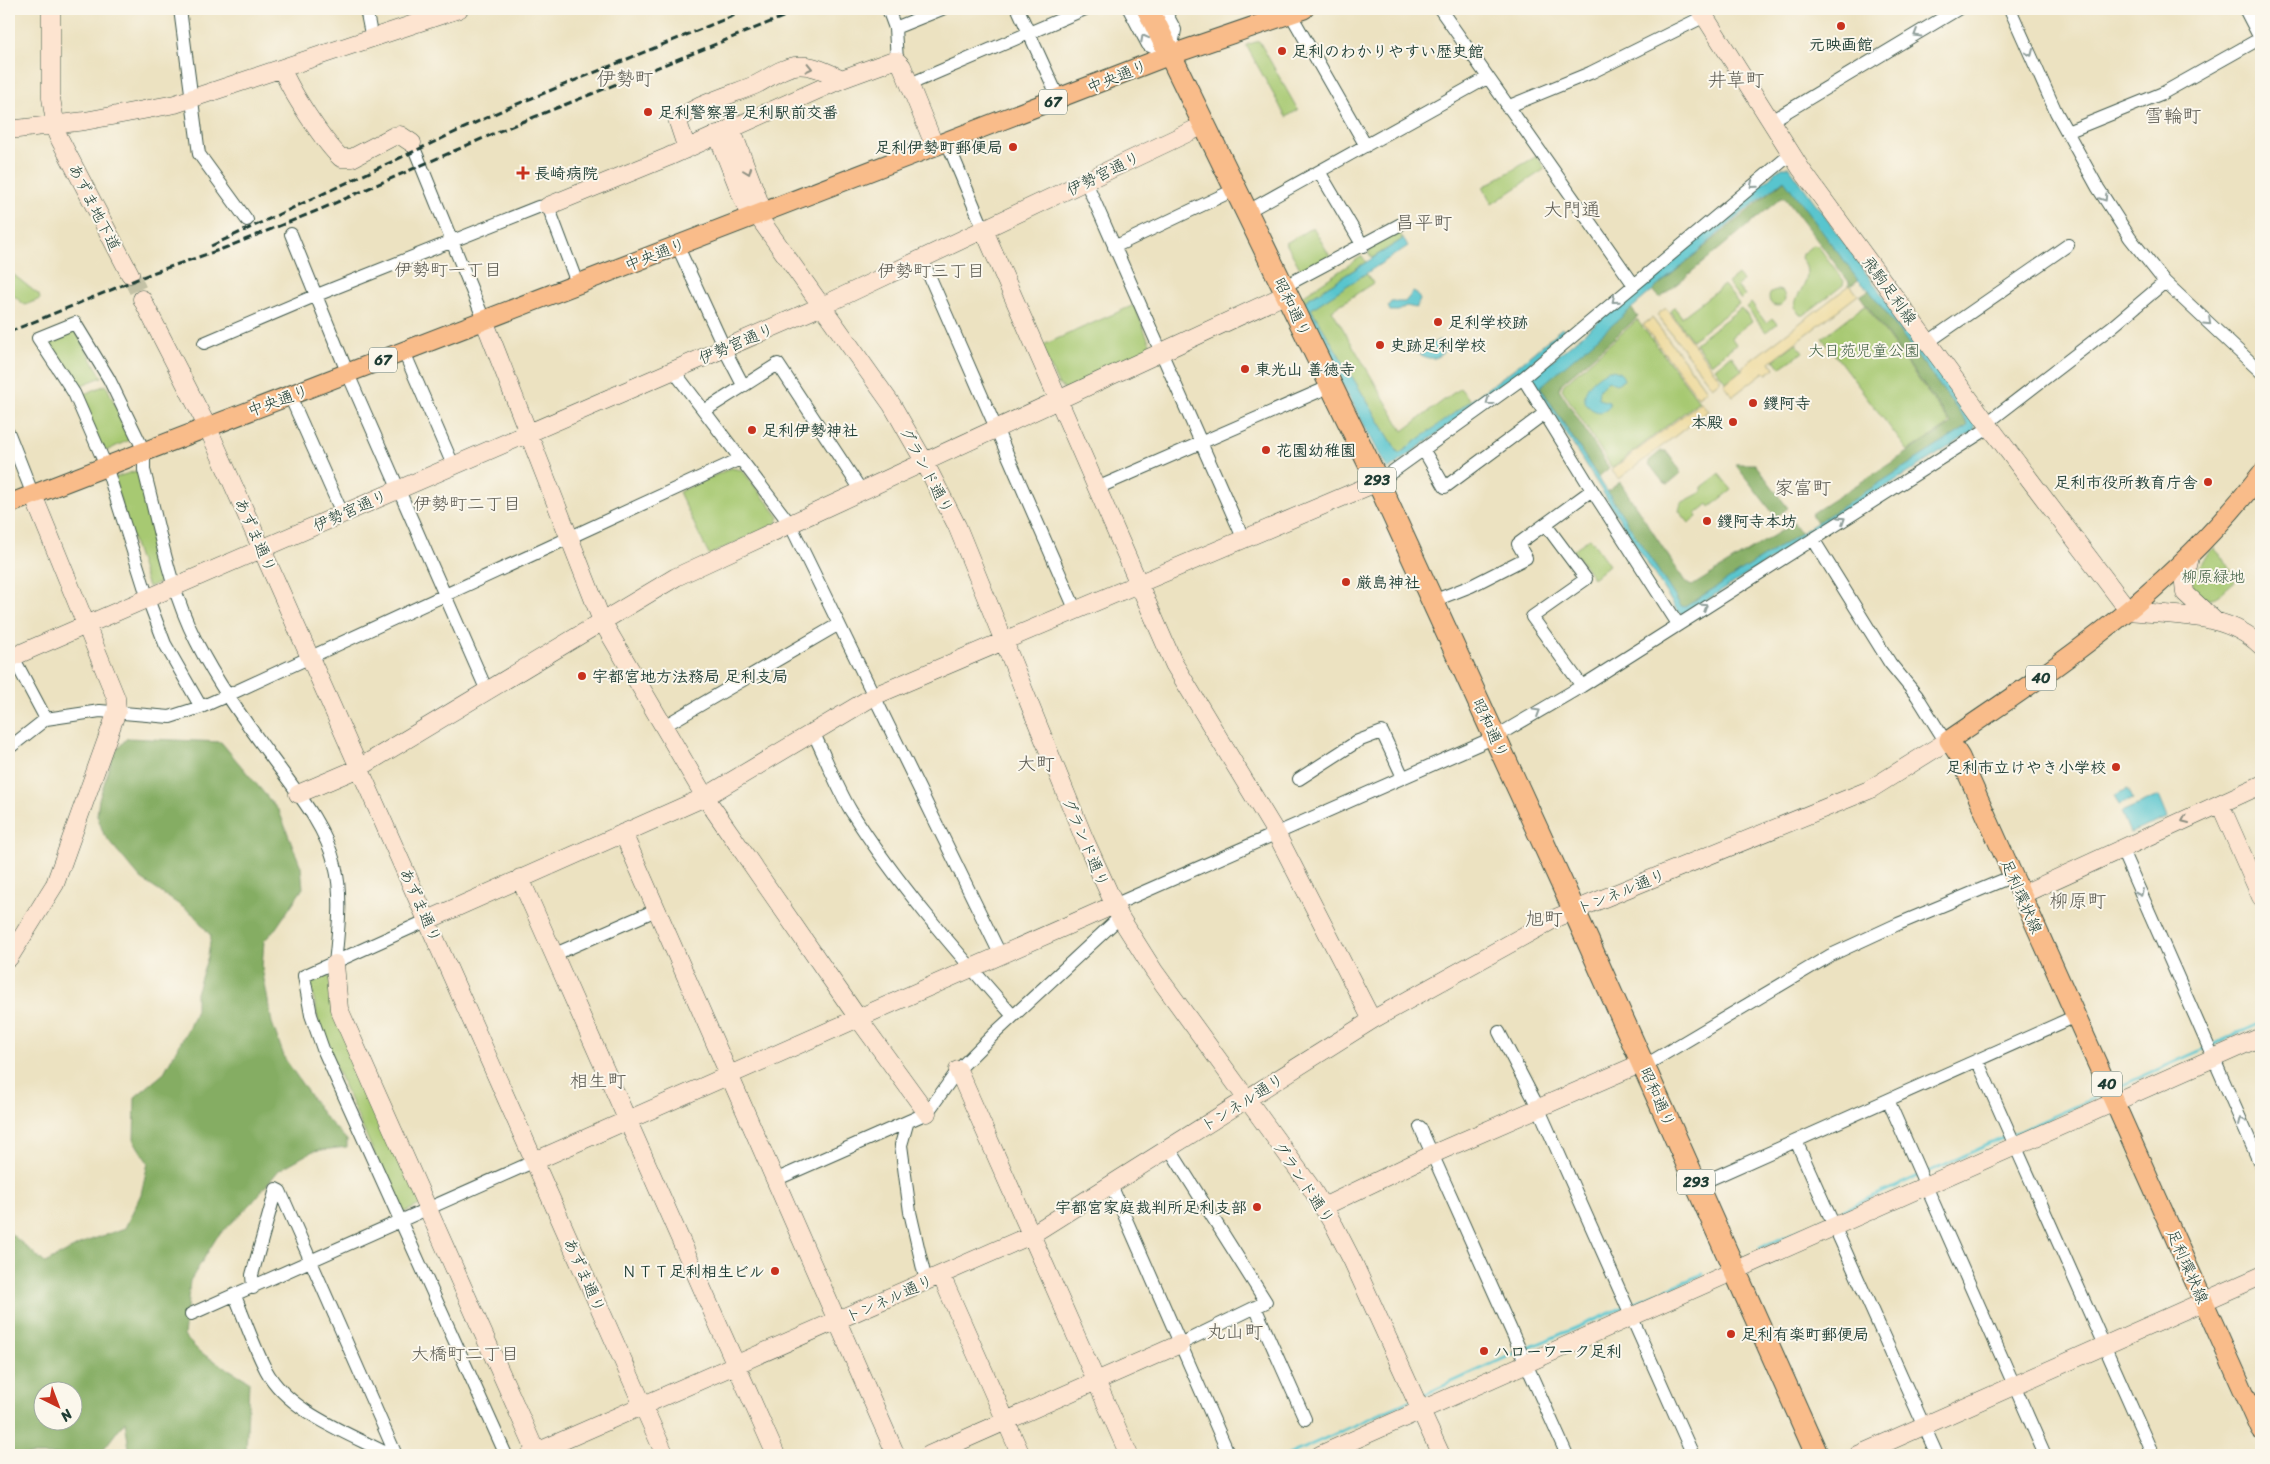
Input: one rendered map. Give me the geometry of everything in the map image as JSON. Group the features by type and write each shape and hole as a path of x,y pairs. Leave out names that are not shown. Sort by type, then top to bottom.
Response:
{"highway":[{"name":"昭和通り","path":"1148,9 1248,211 1378,482 1574,910 1817,1455"}],"main road":[{"name":"中央通り","path":"9,504 1170,55 1297,11"},
{"name":"40","path":"1949,740 2063,663 2129,611 2190,557 2261,474"},
{"name":"足利環状線","path":"1949,740 1960,757 2261,1430"}],"street":[{"path":"51,9 51,98 55,123"},
{"path":"180,9 199,154 247,220"},
{"path":"366,9 372,39"},
{"path":"9,130 55,123 85,121 175,104 459,9"},
{"path":"888,9 895,28 897,61 902,66 984,230 1174,664 1276,833 1372,1020"},
{"path":"895,28 942,9"},
{"path":"1018,9 1059,99"},
{"path":"910,84 1085,9"},
{"path":"1129,9 1148,45 1170,55 1175,30 1164,9"},
{"path":"1440,9 1486,78 1634,285"},
{"path":"1771,121 1958,9"},
{"path":"2010,9 2056,112 2098,188 2130,238 2165,282 2261,372"},
{"path":"2067,132 2163,92 2261,39 2245,9"},
{"path":"1297,11 1366,146"},
{"path":"1507,107 1590,73 1702,12"},
{"name":"飛駒足利線","path":"1702,12 1791,154 1988,425 2129,611"},
{"path":"204,343 317,295 538,207 548,206 687,149 883,62 897,61"},
{"path":"687,149 679,128 678,122 681,116 795,66 823,71 842,79"},
{"path":"282,69 288,84 341,158 352,158 394,136 400,135 412,143 529,433 602,621 704,796 858,1018 927,1113"},
{"path":"1248,211 1320,173 1486,78"},
{"path":"756,84 768,112"},
{"name":"あずま地下道","path":"55,123 61,141 130,274"},
{"name":"伊勢宮通り","path":"10,658 822,306 1204,125"},
{"name":"グランド通り","path":"724,131 746,207 757,215 892,405 924,461 957,526 1084,838 1117,911 1154,971 1247,1098 1323,1207 1353,1262 1441,1455"},
{"path":"506,1455 323,1050 311,1015 304,976 336,964 520,878 704,796 874,696 1378,482 1523,378 1791,154"},
{"path":"1320,173 1363,246"},
{"path":"1086,182 1244,540"},
{"path":"1114,247 1236,189"},
{"path":"548,206 577,283"},
{"path":"298,794 359,768 676,577 1161,352 1285,291 1401,224"},
{"path":"291,234 348,374 487,691"},
{"path":"677,245 743,385"},
{"path":"1928,342 2068,245"},
{"path":"922,260 1076,611"},
{"path":"191,1314 858,1018 1001,956 1117,911 1276,833 1495,737 1582,686 1988,425 2113,326 2165,282"},
{"name":"あずま通り","path":"142,299 207,426 665,1455"},
{"path":"201,707 166,644 148,599 106,466 74,393 38,338 75,323 109,379 144,452 144,470 174,588 195,640 226,696 298,794 319,826 335,866 339,898 336,964 339,1009 535,1454"},
{"path":"404,352 453,465"},
{"path":"704,411 778,364 861,490"},
{"path":"673,370 790,524 1001,956"},
{"path":"1523,378 1678,624"},
{"path":"1098,488 1331,386"},
{"path":"290,396 342,513"},
{"path":"1423,450 1445,487 1545,413"},
{"path":"9,434 116,698 117,711 55,884 9,958"},
{"path":"9,748 46,718 100,711 170,717 201,707 740,459"},
{"path":"1433,601 1471,586 1526,558 1518,544 1592,490"},
{"path":"1545,524 1586,579 1532,617 1582,686"},
{"path":"1813,539 1890,663 1917,696 1942,736 1949,740"},
{"path":"2190,557 2184,583 2185,593 2216,621"},
{"path":"2129,611 2216,621 2237,628 2261,646"},
{"path":"664,726 839,624"},
{"path":"10,658 46,718"},
{"path":"814,732 851,811 904,886 1013,1016"},
{"path":"1299,779 1358,741 1382,732 1403,777"},
{"name":"トンネル通り","path":"535,1454 642,1405 838,1321 1031,1235 1372,1020 1558,917 1869,790 1949,740"},
{"path":"2021,894 2261,785"},
{"path":"2220,804 2261,897"},
{"path":"623,833 896,1455"},
{"path":"2121,848 2261,1166"},
{"path":"1323,1207 1433,1154 1538,1107 1643,1064 1831,955 1898,924 2013,876"},
{"path":"520,878 776,1455"},
{"path":"553,955 656,910"},
{"path":"775,1180 907,1124 927,1113 958,1070 1117,911"},
{"path":"1697,1185 2076,1016"},
{"path":"1499,1032 1538,1107 1693,1455"},
{"path":"1326,1454 2261,1037"},
{"path":"1977,1060 2153,1455"},
{"path":"958,1070 1129,1455"},
{"path":"1888,1100 2045,1455"},
{"path":"907,1124 901,1145 910,1212 934,1278 1006,1421 1021,1455"},
{"path":"1420,1127 1567,1455"},
{"path":"1796,1141 1937,1455"},
{"path":"929,1455 1180,1344 1266,1302 1169,1148"},
{"path":"1111,1185 1229,1455"},
{"path":"253,1288 252,1274 276,1189 280,1191 396,1455"},
{"path":"1858,1455 2261,1276"},
{"path":"235,1296 267,1371 288,1398 313,1415 390,1455"},
{"path":"1255,1307 1305,1419"}],"green space":[{"path":"1259,41 1298,110 1286,117 1246,45"},
{"path":"1537,156 1545,169 1492,204 1483,187"},
{"path":"1785,180 1858,280 1849,287 1849,282 1785,198 1781,198 1660,298 1653,290"},
{"path":"1313,227 1331,258 1303,274 1286,243"},
{"path":"1397,229 1403,239 1372,258 1368,252 1371,250 1369,245"},
{"path":"1813,245 1818,246 1844,281 1843,285 1804,315 1800,315 1794,307 1805,283 1807,271 1801,258 1802,254"},
{"path":"1362,256 1366,262 1300,304 1301,297"},
{"path":"9,271 39,295 40,299 25,305 9,292"},
{"path":"1366,273 1373,283 1332,310 1403,431 1460,388 1471,401 1399,454 1311,309"},
{"path":"1738,275 1743,281 1737,286 1745,296 1741,300 1728,283"},
{"path":"1724,285 1739,304 1692,340 1670,311 1674,307 1682,317"},
{"path":"1777,290 1783,292 1785,298 1783,304 1777,306 1771,304 1769,298 1771,292"},
{"path":"1869,290 1968,424 1967,427 1817,523 1811,514 1951,423 1860,296"},
{"path":"1751,303 1766,323 1772,318 1777,324 1766,332 1746,307"},
{"path":"1134,305 1151,346 1148,352 1066,390 1058,384 1041,346"},
{"name":"大日苑児童公園","path":"1865,305 1949,422 1947,426 1908,451 1822,338"},
{"path":"1631,308 1638,317 1562,383 1559,389 1609,468 1598,477 1540,386"},
{"path":"1741,308 1752,321 1731,337 1736,344 1711,364 1695,343"},
{"path":"1637,320 1699,401 1612,468 1562,389 1564,384"},
{"path":"74,329 102,377 74,388 44,342"},
{"path":"1796,343 1803,352 1780,368 1774,360"},
{"path":"1731,355 1742,370 1726,382 1715,368"},
{"path":"106,385 131,439 104,452 79,396"},
{"path":"1661,451 1666,451 1680,470 1679,475 1668,484 1663,482 1649,464 1649,461"},
{"path":"1735,464 1755,464 1788,508 1776,517"},
{"path":"731,468 742,470 779,517 777,523 709,555 679,492"},
{"path":"136,471 141,473 166,576 164,581 148,587 113,478"},
{"path":"1719,474 1732,490 1710,507 1708,504 1689,523 1679,511 1681,503 1702,492 1702,487"},
{"path":"1620,482 1686,583 1692,586 1794,523 1801,533 1685,607 1681,606 1607,492"},
{"path":"1590,538 1609,565 1593,578 1573,550"},
{"name":"柳原緑地","path":"2214,548 2224,559 2235,581 2215,597 2205,598 2191,592 2195,571"},
{"path":"127,738 221,742 279,811 301,867 303,888 276,928 264,941 262,968 272,1023 285,1059 324,1116 347,1140 347,1147 313,1151 279,1170 251,1204 217,1237 190,1281 184,1336 201,1353 249,1381 246,1455 130,1455 125,1421 103,1450 104,1455 9,1455 9,1232 45,1263 85,1242 125,1228 141,1194 148,1163 134,1141 135,1097 163,1074 189,1027 196,1010 196,993 208,956 211,936 193,914 141,879 104,835 97,815 99,799 114,753"},
{"path":"325,974 330,978 422,1204 401,1214 321,1034 311,985 312,980"}],"sand":[{"path":"1850,285 1858,295 1770,362 1774,368 1767,374 1764,372 1733,396 1724,384 1743,369 1742,367"},
{"path":"1666,308 1721,380 1712,387 1657,315"},
{"path":"1652,318 1707,390 1698,397 1643,325"},
{"path":"1701,402 1708,411 1619,479 1611,470"}],"water":[{"path":"1782,167 1789,167 1975,423 1974,431 1683,615 1678,612 1531,378","holes":["1784,180 1858,280 1869,290 1968,424 1967,427 1685,607 1681,606 1540,387 1745,211"]},
{"path":"1403,239 1408,246 1311,309 1399,454 1520,364 1562,328 1567,332 1520,372 1388,470 1300,304"},
{"path":"1413,292 1417,294 1420,300 1416,308 1406,306 1398,311 1390,311 1388,306 1391,302 1405,302"},
{"path":"1439,340 1445,342 1446,346 1442,354 1436,358 1420,355 1421,350"},
{"path":"1608,370 1618,372 1624,380 1616,384 1608,380 1599,390 1598,399 1609,402 1610,406 1604,411 1598,412 1586,404 1585,393 1594,379"},
{"path":"2128,789 2133,799 2119,805 2114,795"},
{"path":"2158,796 2167,818 2130,833 2121,812"}],"waterway":[{"path":"2212,1045 2261,1023"},
{"path":"2116,1088 2206,1048"},
{"path":"2013,1134 2103,1094"},
{"path":"1924,1174 2007,1136"},
{"path":"1833,1215 1918,1176"},
{"path":"1760,1248 1827,1218"},
{"path":"1629,1305 1703,1274"},
{"path":"1524,1350 1624,1307"},
{"path":"1421,1396 1518,1352"},
{"path":"1288,1455 1411,1400"}],"tunnel":[{"path":"130,274 142,299"}],"railway":[{"path":"211,246 505,109 750,9"},
{"path":"9,332 152,273 222,249 319,210 502,130 803,9"}],"place":[{"name":"元映画館","path":"1841,26"},
{"name":"足利のわかりやすい歴史館","path":"1282,51"},
{"name":"足利警察署 足利駅前交番","path":"648,112"},
{"name":"足利伊勢町郵便局","path":"1013,147"},
{"name":"長崎病院","path":"523,173"},
{"name":"足利学校跡","path":"1438,322"},
{"name":"史跡足利学校","path":"1380,345"},
{"name":"東光山 善徳寺","path":"1245,369"},
{"name":"鑁阿寺","path":"1753,403"},
{"name":"本殿","path":"1733,422"},
{"name":"足利伊勢神社","path":"752,430"},
{"name":"花園幼稚園","path":"1266,450"},
{"name":"足利市役所教育庁舎","path":"2208,482"},
{"name":"鑁阿寺本坊","path":"1707,521"},
{"name":"厳島神社","path":"1346,582"},
{"name":"宇都宮地方法務局 足利支局","path":"582,676"},
{"name":"足利市立けやき小学校","path":"2116,767"},
{"name":"宇都宮家庭裁判所足利支部","path":"1257,1207"},
{"name":"ＮＴＴ足利相生ビル","path":"775,1271"},
{"name":"足利有楽町郵便局","path":"1731,1334"},
{"name":"ハローワーク足利","path":"1484,1351"}],"district":[{"name":"伊勢町","path":"625,78"},
{"name":"井草町","path":"1736,79"},
{"name":"雪輪町","path":"2173,115"},
{"name":"大門通","path":"1572,209"},
{"name":"昌平町","path":"1424,222"},
{"name":"伊勢町一丁目","path":"448,270"},
{"name":"伊勢町三丁目","path":"931,271"},
{"name":"家富町","path":"1803,487"},
{"name":"伊勢町二丁目","path":"467,504"},
{"name":"大町","path":"1036,763"},
{"name":"柳原町","path":"2078,900"},
{"name":"旭町","path":"1544,918"},
{"name":"相生町","path":"598,1080"},
{"name":"丸山町","path":"1235,1331"},
{"name":"大橋町二丁目","path":"465,1354"}]}
